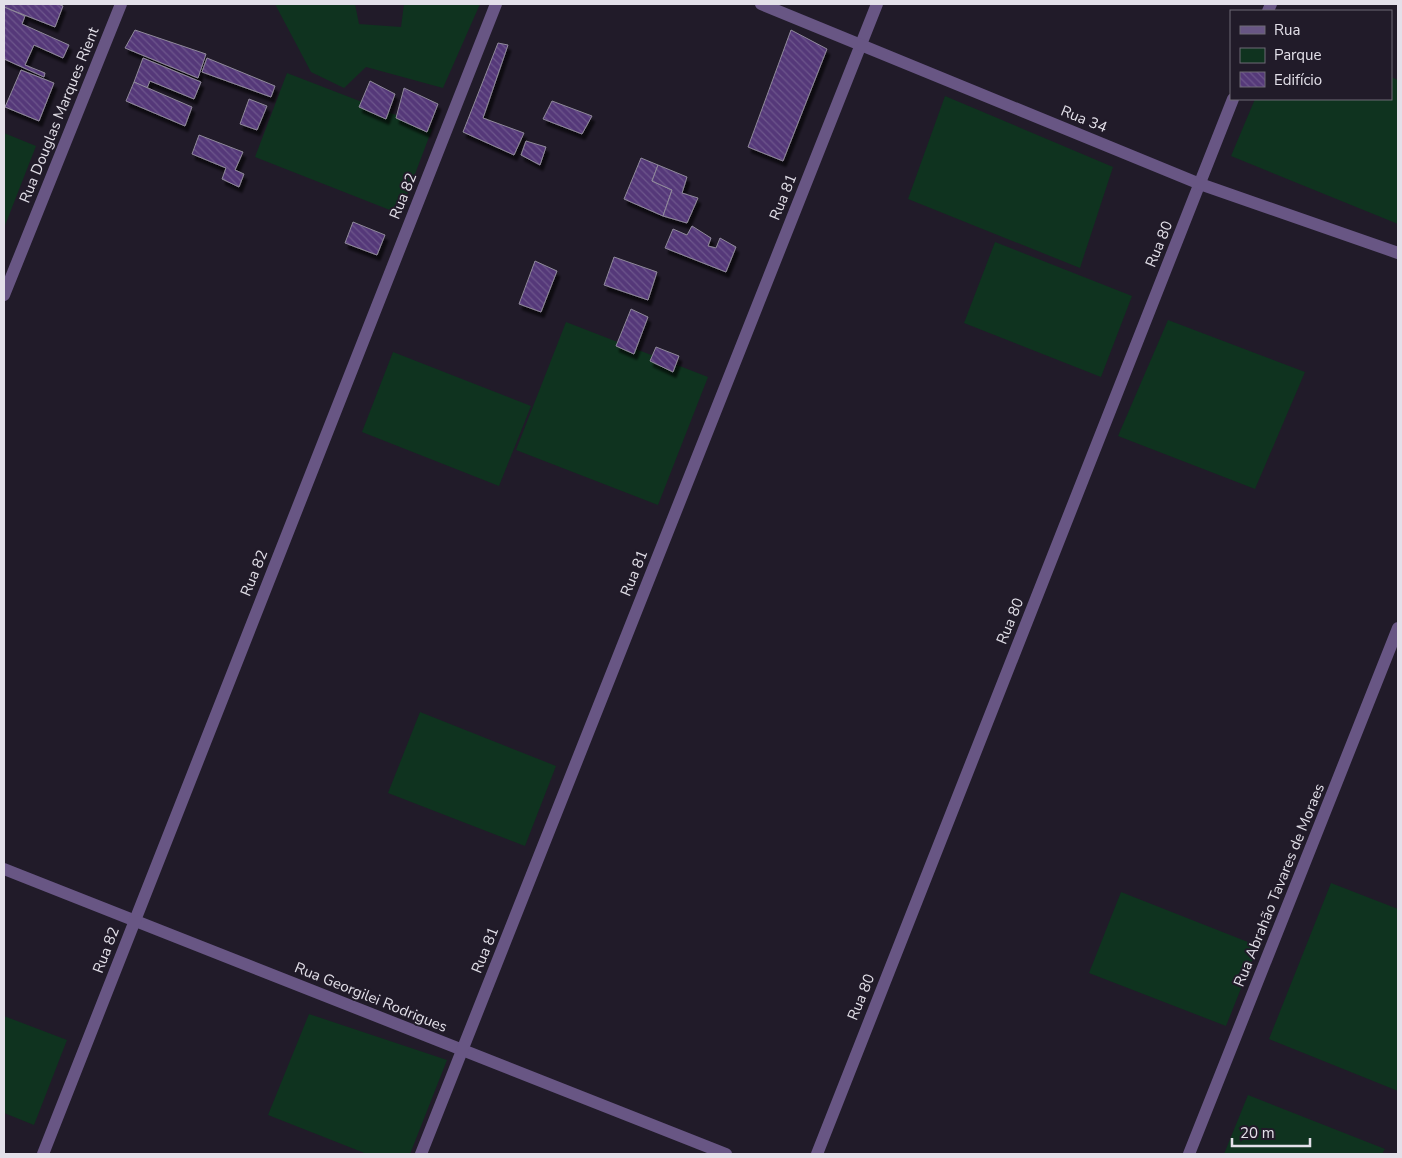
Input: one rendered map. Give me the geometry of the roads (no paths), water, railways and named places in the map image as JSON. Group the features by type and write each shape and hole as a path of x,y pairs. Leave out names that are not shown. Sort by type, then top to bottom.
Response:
{"street":[{"name":"Rua Douglas Marques Rient","path":"4,294 121,4"},
{"name":"Rua 82","path":"43,1154 496,4"},
{"name":"Rua 34","path":"761,4 1200,184 1398,253"},
{"name":"Rua 81","path":"421,1154 877,4"},
{"name":"Rua 80","path":"817,1154 1234,100"},
{"name":"Rua Abrahão Tavares de Moraes","path":"1189,1154 1398,628"},
{"name":"Rua Georgilei Rodrigues","path":"4,869 726,1154"}]}
